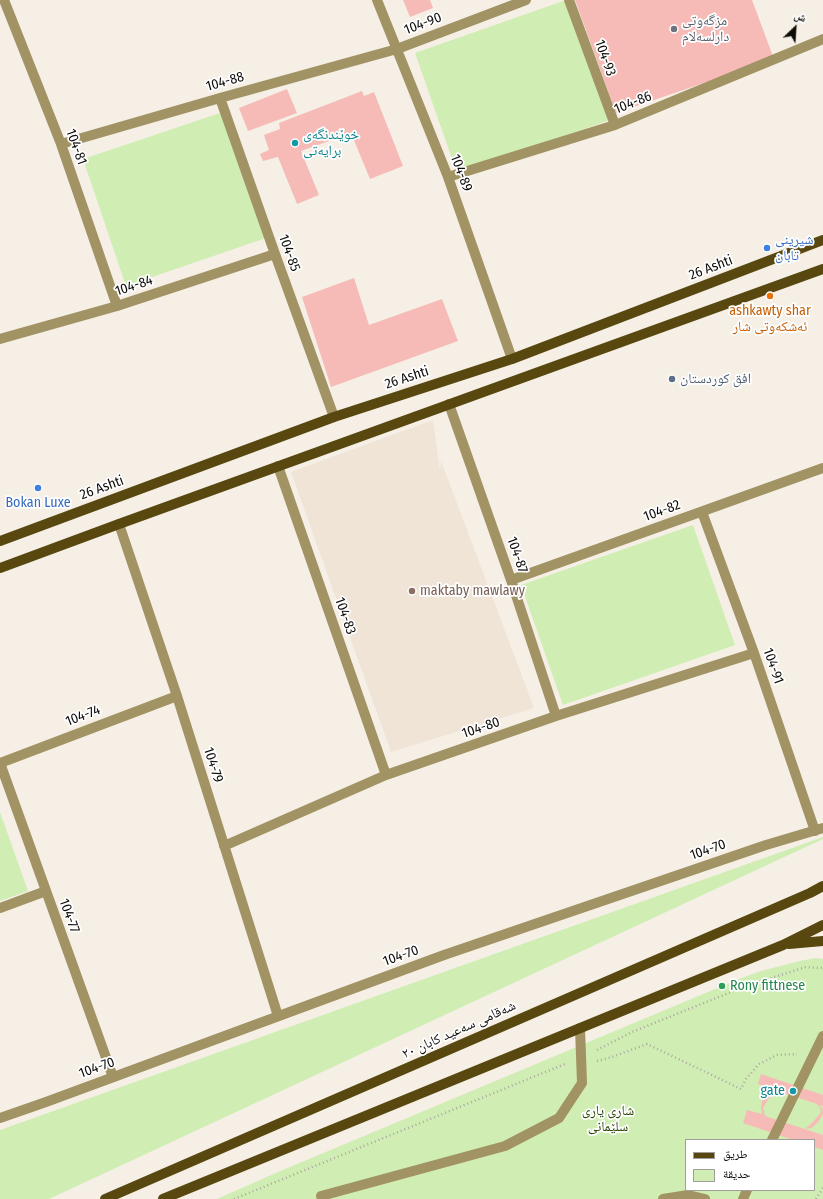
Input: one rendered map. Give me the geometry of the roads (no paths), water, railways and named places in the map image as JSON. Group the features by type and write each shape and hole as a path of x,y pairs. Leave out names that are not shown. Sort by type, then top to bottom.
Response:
{"main road":[{"name":"26 Ashti","path":"0,541 334,417 512,359 823,240"},
{"path":"0,568 823,269"},
{"path":"810,892 823,881"},
{"name":"شەقامی سەعید کابان ٢٠","path":"105,1199 823,886"},
{"path":"162,1199 782,945 823,925"},
{"path":"782,945 823,941"}],"street":[{"name":"104-81","path":"4,0 61,144 116,306"},
{"name":"104-89","path":"377,0 448,177 512,359"},
{"name":"104-90","path":"397,49 526,0"},
{"name":"104-93","path":"569,0 615,125"},
{"name":"104-86","path":"448,177 615,125 823,39"},
{"name":"104-88","path":"61,144 397,49"},
{"name":"104-85","path":"220,98 274,254 334,417"},
{"name":"104-84","path":"0,339 116,306 274,254"},
{"name":"104-87","path":"449,404 511,580 556,716"},
{"name":"104-83","path":"278,466 386,775"},
{"name":"104-82","path":"511,580 823,468"},
{"name":"104-91","path":"702,512 819,830"},
{"name":"104-79","path":"119,524 177,696 278,1016"},
{"name":"104-80","path":"224,846 386,775 556,716 754,653"},
{"name":"104-74","path":"0,763 177,696"},
{"name":"104-77","path":"0,763 112,1078"},
{"name":"104-70","path":"0,1118 444,955 766,845 819,830"},
{"path":"0,908 46,892"},
{"path":"321,1196 505,1146 559,1118 582,1083 580,1028"},
{"path":"772,1139 823,1036"},
{"path":"663,1199 688,1194 705,1199"}],"place":[{"name":"مزگەوتی دارلسەلام","path":"674,29"},
{"name":"خوێندنگەی برایەتی","path":"295,143"},
{"name":"شیرینی تابان","path":"767,248"},
{"name":"ashkawty shar ئەشکەوتی شار","path":"770,296"},
{"name":"افق كوردستان","path":"672,379"},
{"name":"Bokan Luxe","path":"38,488"},
{"name":"maktaby mawlawy","path":"412,591"},
{"name":"Rony fittnese","path":"722,986"},
{"name":"gate","path":"793,1091"}],"park label":[{"name":"شاری یاری سلێمانی","path":"608,1120"}]}
